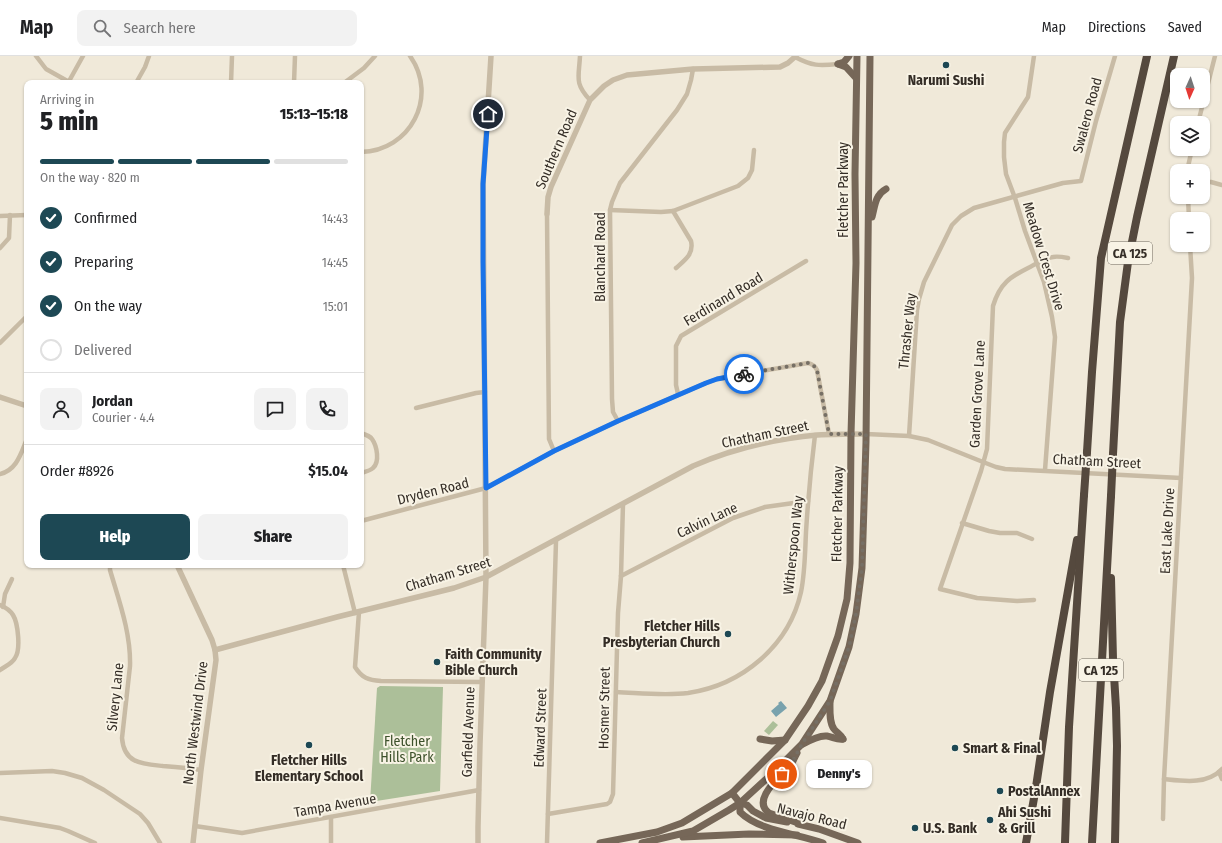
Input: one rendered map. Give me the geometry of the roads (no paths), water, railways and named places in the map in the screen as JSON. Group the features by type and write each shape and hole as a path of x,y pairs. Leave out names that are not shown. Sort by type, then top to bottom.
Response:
{"highway":[{"name":"CA 125","path":"1065,843 1069,727 1092,372 1101,258 1147,56"},
{"name":"CA 125","path":"1092,843 1120,322 1128,262 1137,217 1174,56"},
{"path":"1026,843 1050,692 1084,498"},
{"path":"1109,527 1112,659 1118,746 1115,843"}],"main road":[{"path":"838,64 844,62 849,56"},
{"name":"Fletcher Parkway","path":"600,843 657,832 682,823 732,793 785,740 808,706 822,681 838,636 847,599 850,563 851,434 856,262 857,56"},
{"name":"Fletcher Parkway","path":"642,843 693,831 740,803 775,771 802,744 830,701 849,647 856,614 862,568 866,434 870,56"},
{"path":"838,64 846,68 856,78"},
{"path":"869,229 876,200 881,192 886,189"},
{"path":"801,824 769,812 766,810 763,803 765,795 772,784 791,764 802,744 821,736 843,739 832,724 830,701"},
{"path":"760,739 772,741 785,740"},
{"name":"Navajo Road","path":"732,793 740,803 747,805 753,812 766,818 801,824 858,843"},
{"name":"Navajo Road","path":"740,803 740,812 759,825 823,843"},
{"path":"659,839 749,834 797,835"}],"street":[{"path":"36,56 46,69 64,80"},
{"path":"71,80 83,56"},
{"path":"138,80 149,56"},
{"path":"231,80 232,56"},
{"path":"294,80 295,56"},
{"path":"348,80 364,68 375,56"},
{"path":"364,152 376,150 393,143 406,132 416,117 422,98 422,84 418,71 410,56"},
{"name":"Garfield Avenue","path":"478,843 478,790 486,577 483,184 491,56"},
{"path":"580,56 578,83 582,92 590,100"},
{"path":"795,56 811,64 838,64"},
{"name":"Southern Road","path":"554,451 549,439 548,196 590,100 608,82 622,76 693,69 775,67 784,65 795,56"},
{"name":"Meadow Crest Drive","path":"1034,56 1028,97 1008,127 1004,137 1004,157 1006,174 1044,282 1055,337 1045,470"},
{"name":"Swalero Road","path":"1081,181 1096,121 1115,56"},
{"path":"1200,116 1215,56"},
{"name":"Blanchard Road","path":"618,421 613,412 612,399 610,210 620,183 677,110 687,94 693,69"},
{"path":"610,210 673,211 742,184 748,178 752,170 754,150"},
{"name":"Thrasher Way","path":"909,436 919,299 924,282 955,222 969,210 1063,183 1081,181"},
{"path":"1210,182 1222,186"},
{"path":"673,211 691,242 692,247 689,256 676,268"},
{"path":"0,248 9,238 10,215"},
{"path":"0,216 24,215"},
{"name":"East Lake Drive","path":"1163,819 1192,278 1190,252"},
{"name":"Garden Grove Lane","path":"1034,600 1017,601 977,598 940,589 981,471 987,449 993,306 996,295 1007,280 1037,263 1053,256 1068,258"},
{"name":"Ferdinand Road","path":"678,394 676,385 676,346 681,336 806,261"},
{"path":"0,342 24,319"},
{"name":"Dryden Road","path":"364,520 486,488 554,451 678,394 717,379 808,363 813,365 817,370 829,434"},
{"path":"416,408 485,392"},
{"path":"0,397 24,405"},
{"path":"364,434 372,438 378,460 373,468 364,472"},
{"name":"Chatham Street","path":"215,650 454,588 486,577 556,541 693,466 716,456 752,446 829,434 909,436 928,440 996,467 1181,478"},
{"name":"Witherspoon Way","path":"616,692 670,694 706,690 738,676 750,668 765,656 778,642 792,618 799,601 804,575 808,501 815,435"},
{"path":"0,474 5,473 12,468 19,459 24,446"},
{"name":"Calvin Lane","path":"621,576 733,518 765,508 808,501"},
{"name":"Hosmer Street","path":"548,814 607,804 610,802 613,794 618,613 621,576 623,504"},
{"path":"962,523 989,531 1000,533 1017,533 1032,539"},
{"name":"Edward Street","path":"547,843 556,541"},
{"name":"Silvery Lane","path":"110,568 128,636 130,650 130,666 122,738 124,749 131,758 142,764 201,770"},
{"name":"North Westwind Drive","path":"178,568 212,640 216,660 193,843"},
{"path":"344,568 357,612 355,667 359,673 370,680 381,681 482,682"},
{"path":"0,670 13,661 17,656 19,649 16,621 12,614 2,606 5,594 12,579"},
{"path":"0,773 52,771 82,778 104,790 140,814 148,823 160,843"},
{"path":"1164,779 1192,781 1207,778 1220,771 1222,779"},
{"name":"Tampa Avenue","path":"195,826 242,833 478,790"},
{"path":"331,817 331,843"},
{"path":"0,818 60,828 95,843"},
{"path":"796,843 797,835"}],"water":[{"path":"781,701 787,708 776,717 771,711"}],"place":[{"name":"Narumi Sushi","path":"946,65"},
{"name":"Fletcher Hills Presbyterian Church","path":"728,634"},
{"name":"Faith Community Bible Church","path":"437,662"},
{"name":"Fletcher Hills Elementary School","path":"309,745"},
{"name":"Smart & Final","path":"955,748"},
{"name":"Denny's","path":"782,774"},
{"name":"PostalAnnex","path":"1000,791"},
{"name":"Ahi Sushi & Grill","path":"990,820"},
{"name":"U.S. Bank","path":"915,828"}],"park label":[{"name":"Fletcher Hills Park","path":"407,750"}]}
